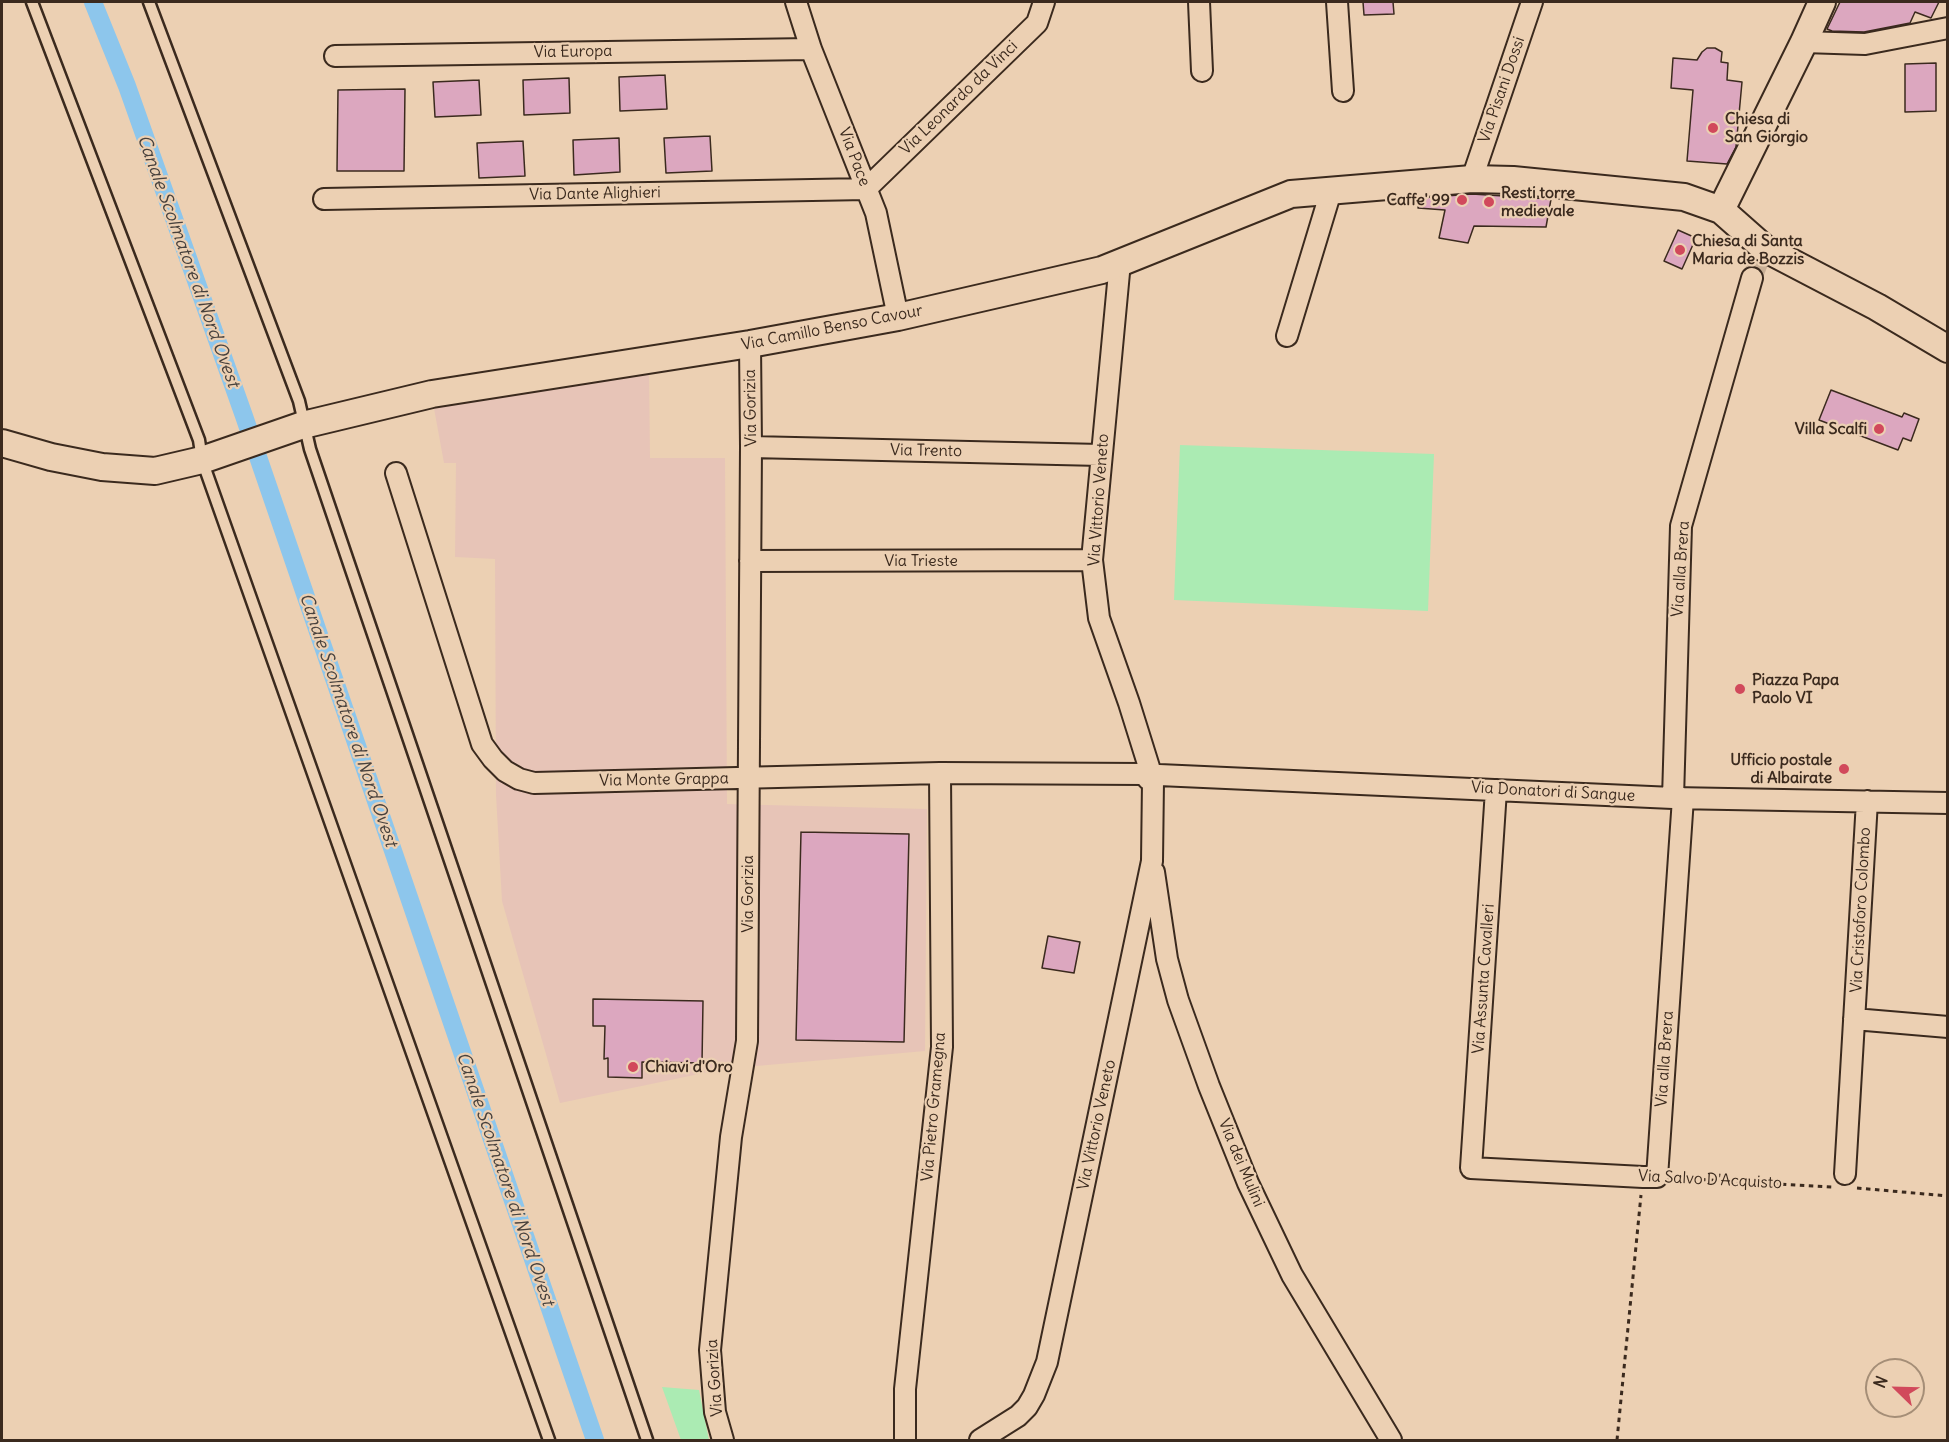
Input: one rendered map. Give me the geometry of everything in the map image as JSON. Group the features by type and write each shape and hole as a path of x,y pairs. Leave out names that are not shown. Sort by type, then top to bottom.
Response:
{"street":[{"name":"Via Pace","path":"796,2 811,49 876,213 898,316"},
{"name":"Via Leonardo da Vinci","path":"866,189 1036,23 1044,2"},
{"path":"1199,2 1202,71"},
{"path":"1338,2 1342,90"},
{"name":"Via Pisani Dossi","path":"1472,179 1532,2"},
{"path":"1822,2 1721,210 1764,248 1877,307 1947,349"},
{"path":"1804,42 1865,44 1947,28"},
{"name":"Via Europa","path":"336,56 811,49"},
{"name":"Via Camillo Benso Cavour","path":"2,443 51,457 102,467 155,471 208,459 304,426 432,394 750,344 898,316 1102,270 1291,194 1472,179 1513,180 1684,197 1721,210"},
{"name":"Via Dante Alighieri","path":"324,199 866,189"},
{"path":"1287,336 1331,191"},
{"name":"Via Vittorio Veneto","path":"980,1440 1018,1416 1027,1407 1047,1362 1152,861 1152,774 1099,618 1092,560 1120,262"},
{"name":"Via alla Brera","path":"1650,1177 1678,798 1678,605 1681,526 1752,278"},
{"name":"Via Gorizia","path":"723,1440 715,1412 711,1350 731,1137 747,1041 750,344"},
{"name":"Via Trento","path":"751,447 1101,455"},
{"name":"Via Monte Grappa","path":"396,473 482,744 505,771 519,779 534,783 939,773 1152,774"},
{"name":"Via Trieste","path":"750,561 1092,560"},
{"name":"Via Pietro Gramegna","path":"905,1440 905,1389 942,1047 939,773"},
{"name":"Via Donatori di Sangue","path":"1152,774 1678,798 1947,804"},
{"name":"Via Assunta Cavalleri","path":"1471,1168 1496,790"},
{"name":"Via Cristoforo Colombo","path":"1846,1183 1867,801"},
{"name":"Via dei Mulini","path":"1152,861 1167,959 1178,1000 1248,1183 1292,1275 1391,1440"},
{"path":"1854,1019 1947,1027"},
{"name":"Via Salvo D'Acquisto","path":"1471,1168 1650,1177"}],"lane":[{"path":"32,2 208,459 549,1440"},
{"path":"149,2 299,401 304,426 647,1440"}],"path":[{"name":"Via Salvo D'Acquisto","path":"1650,1177 1846,1183 1947,1196"},
{"path":"1617,1440 1650,1177"}],"shaded area":[{"path":"649,371 650,458 725,458 727,804 927,809 925,1051 723,1069 560,1103 502,901 496,795 495,559 455,557 456,463 444,463 433,403"}],"green space":[{"path":"1180,445 1434,454 1428,611 1174,600"},
{"path":"662,1387 699,1390 709,1440 681,1440"}],"building":[{"path":"1363,2 1393,2 1394,14 1364,15"},
{"path":"1840,2 1939,2 1931,18 1915,12 1910,23 1864,32 1832,31 1827,29"},
{"name":"Chiesa di San Giorgio","path":"1707,48 1715,48 1722,52 1721,62 1728,63 1727,80 1742,82 1736,147 1727,164 1687,161 1693,90 1671,88 1673,58 1697,60"},
{"path":"1936,63 1936,111 1905,112 1905,64"},
{"path":"665,75 667,109 620,111 619,77"},
{"path":"569,78 570,113 524,115 523,80"},
{"path":"479,80 481,115 435,117 433,82"},
{"path":"405,89 404,171 337,171 338,90"},
{"path":"710,136 712,171 666,173 664,138"},
{"path":"619,138 620,172 574,175 573,140"},
{"path":"523,141 525,176 479,178 477,143"},
{"path":"1472,194 1551,199 1546,227 1474,226 1468,243 1439,238 1445,210 1418,208 1420,198"},
{"name":"Chiesa di Santa Maria de Bozzis","path":"1678,230 1696,238 1682,269 1664,261"},
{"name":"Villa Scalfi","path":"1831,390 1902,417 1904,413 1919,419 1911,441 1903,438 1898,450 1819,420"},
{"path":"801,832 909,834 904,1042 796,1040"},
{"path":"1048,936 1080,942 1074,973 1042,968"},
{"path":"593,999 703,1001 702,1063 642,1062 642,1078 608,1077 608,1058 604,1059 605,1026 593,1026"}],"waterway":[{"name":"Canale Scolmatore di Nord Ovest","path":"93,2 127,86 244,416 595,1440"}],"tunnel":[{"path":"1752,278 1764,248"}],"place":[{"name":"Chiesa di San Giorgio","path":"1713,128"},
{"name":"Caffe' 99","path":"1462,200"},
{"name":"Resti torre medievale","path":"1489,202"},
{"name":"Chiesa di Santa Maria de Bozzis","path":"1680,250"},
{"name":"Villa Scalfi","path":"1879,429"},
{"name":"Piazza Papa Paolo VI","path":"1740,689"},
{"name":"Ufficio postale di Albairate","path":"1844,769"},
{"name":"Chiavi d'Oro","path":"633,1067"}]}
